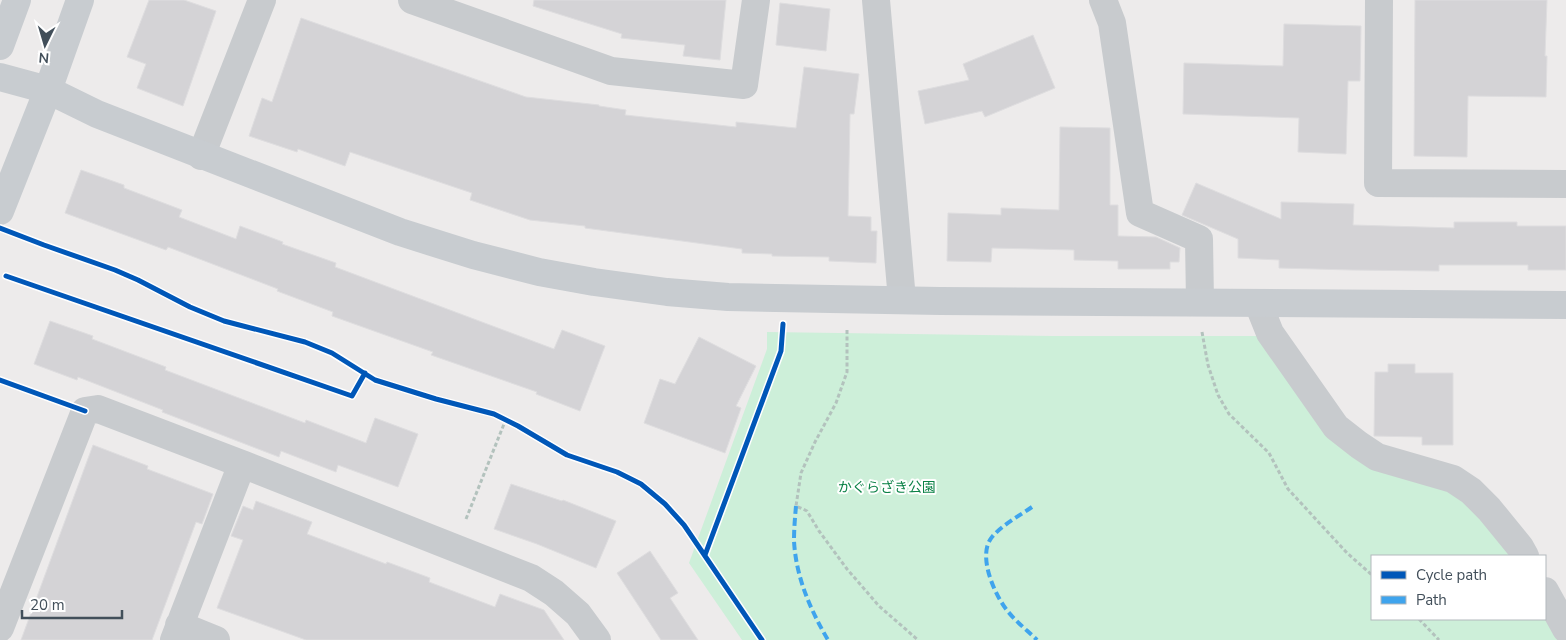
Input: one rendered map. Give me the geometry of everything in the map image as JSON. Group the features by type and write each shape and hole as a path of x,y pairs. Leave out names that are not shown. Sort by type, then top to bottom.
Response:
{"street":[{"path":"0,46 17,0"},
{"path":"0,211 48,90 80,0"},
{"path":"202,156 262,0"},
{"path":"412,0 612,71 744,86 756,0"},
{"path":"876,0 902,300"},
{"path":"1103,0 1112,23 1140,213 1199,238 1200,302"},
{"path":"1379,0 1378,183 1566,184"},
{"path":"0,77 48,90 97,114 400,232 473,255 539,272 594,282 667,292 728,297 847,300 1566,305"},
{"path":"1258,303 1270,333 1336,427 1377,457 1452,479 1471,490 1489,509 1524,555"},
{"path":"0,628 85,411 98,409 531,578 554,593 578,614 597,640"},
{"path":"216,640 177,633 242,464"},
{"path":"1546,593 1566,629"}],"path":[{"path":"847,300 847,372 836,403 801,473 796,506 807,511 847,569 880,606 918,640"},
{"path":"1200,302 1202,342 1218,395 1229,414 1269,453 1288,489 1347,553 1371,574"},
{"path":"710,543 781,352 782,324"},
{"path":"476,493 506,420"},
{"path":"1420,620 1439,640"}],"green space":[{"name":"かぐらざき公園","path":"767,332 1053,336 1265,336 1309,403 1449,490 1479,515 1512,555 1371,555 1371,620 1546,620 1558,640 742,640 689,563 767,349"}],"building":[{"path":"149,0 184,0 216,11 183,106 137,88 146,64 127,57"},
{"path":"534,0 726,0 720,60 683,56 685,45 621,38 622,34 533,6"},
{"path":"1415,0 1547,0 1546,97 1468,96 1467,157 1414,156"},
{"path":"780,3 830,9 826,51 776,45"},
{"path":"301,18 526,97 599,105 626,110 625,115 736,127 736,122 796,128 804,67 859,74 854,114 850,114 848,216 871,217 871,231 877,231 876,263 829,261 829,257 772,256 772,254 742,253 742,249 585,228 585,226 530,220 470,200 472,193 350,152 345,166 298,149 297,152 249,136 262,98 272,102"},
{"path":"1284,24 1361,26 1360,81 1348,81 1346,154 1298,152 1299,118 1183,114 1184,63 1283,66"},
{"path":"1033,35 1055,88 985,117 982,111 925,124 918,91 969,80 963,64"},
{"path":"1060,127 1110,128 1110,205 1118,205 1118,236 1156,237 1180,248 1179,262 1170,262 1170,269 1118,269 1118,261 1074,260 1074,250 992,248 991,262 947,261 948,213 1001,215 1001,208 1059,210"},
{"path":"81,170 124,185 124,188 182,210 179,217 236,239 240,226 283,242 282,244 336,263 335,267 554,349 562,330 605,346 580,411 536,394 537,392 431,355 433,352 332,316 333,312 277,291 278,289 168,247 166,250 65,213"},
{"path":"1196,183 1281,219 1281,202 1354,204 1353,225 1454,228 1454,222 1517,222 1517,226 1566,226 1566,270 1528,270 1528,265 1439,265 1439,271 1279,268 1279,260 1238,258 1238,239 1182,215"},
{"path":"50,321 93,336 92,339 166,367 165,370 305,423 306,420 366,443 375,418 418,434 398,487 338,465 336,472 281,451 279,457 78,377 77,380 34,364"},
{"path":"699,337 756,366 736,406 741,408 725,453 644,423 660,379 675,384"},
{"path":"1388,364 1415,364 1415,373 1453,373 1453,445 1422,445 1422,437 1374,436 1375,372 1388,372"},
{"path":"93,445 148,466 147,469 213,494 202,524 196,522 152,640 21,640"},
{"path":"511,484 563,500 616,521 596,568 494,529"},
{"path":"256,501 312,522 307,534 386,564 387,562 430,578 429,582 495,607 500,594 544,610 564,640 306,640 217,608 243,540 231,536 243,506 253,510"},
{"path":"650,551 678,593 670,598 698,640 661,640 617,573"}],"marked path":[{"path":"796,506 794,541 801,580 815,617 828,640"},
{"path":"1032,507 992,537 986,554 992,584 1001,602 1013,618 1037,640"}],"cycle path":[{"path":"0,228 115,270 190,307 224,321 305,342 332,353 375,380 436,399 494,414 567,455 617,472 641,484 665,504 684,525 762,640"},
{"path":"6,276 352,396 365,373"},
{"path":"705,555 781,351 783,324"},
{"path":"0,380 85,411"}]}
